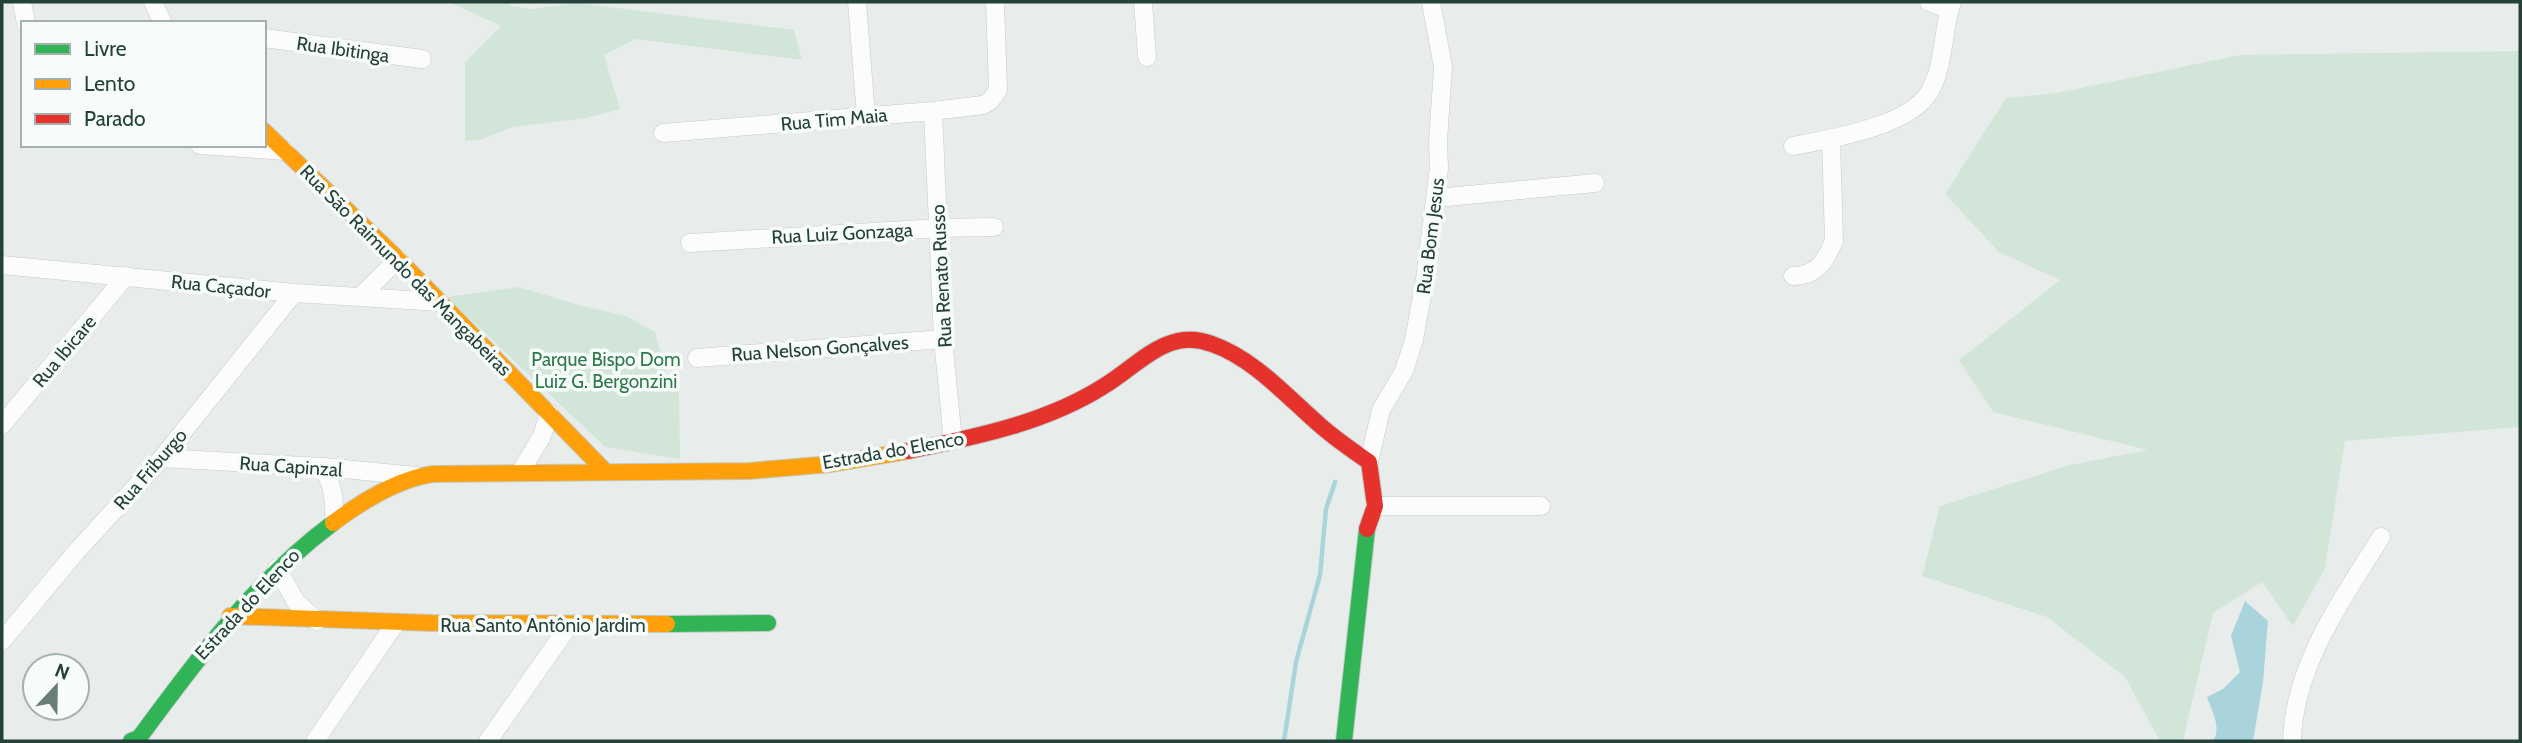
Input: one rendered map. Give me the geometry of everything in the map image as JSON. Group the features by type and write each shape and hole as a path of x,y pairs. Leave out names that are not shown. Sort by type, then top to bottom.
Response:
{"street":[{"path":"22,2 26,21"},
{"path":"153,2 161,21"},
{"path":"857,2 866,116"},
{"name":"Rua Tim Maia","path":"663,133 983,105 990,101 998,90 995,2"},
{"path":"1143,2 1147,57"},
{"name":"Rua Bom Jesus","path":"1369,462 1381,410 1404,371 1422,304 1439,168 1443,67 1431,2"},
{"path":"1793,146 1861,131 1917,107 1930,92 1937,73 1951,6 1929,2"},
{"name":"Rua Ibitinga","path":"266,38 422,59"},
{"name":"Rua Renato Russo","path":"933,111 943,339 953,441"},
{"name":"Rua São Raimundo das Mangabeiras","path":"266,133 336,197 605,471"},
{"path":"1793,276 1808,276 1829,253 1834,241 1831,139"},
{"path":"229,147 285,151"},
{"path":"1436,198 1595,183"},
{"name":"Rua Luiz Gonzaga","path":"690,243 995,227"},
{"path":"360,297 398,259"},
{"name":"Rua Caçador","path":"2,265 294,293 440,302"},
{"name":"Rua Ibicare","path":"2,425 125,276"},
{"name":"Rua Friburgo","path":"2,640 76,552 162,458 294,293"},
{"name":"Estrada do Elenco","path":"135,740 230,617 298,548 334,521 421,476 521,471 698,472 770,469 867,459 953,441 1057,412 1104,387 1163,345 1180,338 1196,339 1214,345 1241,360 1369,462"},
{"name":"Rua Nelson Gonçalves","path":"697,358 943,339"},
{"path":"521,471 542,436 549,413"},
{"name":"Rua Capinzal","path":"162,458 323,467 421,476"},
{"path":"1344,741 1366,532 1375,506 1369,462"},
{"path":"323,467 332,483 335,499 334,521"},
{"path":"1375,506 1541,506"},
{"path":"2292,741 2293,722 2304,676 2318,642 2381,537"},
{"path":"277,568 296,602 317,621"},
{"name":"Rua Santo Antônio Jardim","path":"230,617 395,624 568,627 768,623"},
{"path":"315,741 395,624"},
{"path":"488,741 568,627"}],"green space":[{"path":"449,2 509,2 510,6 532,9 577,3 794,30 802,60 635,39 604,55 620,109 586,118 513,127 483,139 465,141 465,62 501,26"},
{"path":"2520,51 2520,427 2345,441 2325,568 2293,626 2262,582 2213,613 2183,741 2160,741 2125,677 2047,617 1922,576 1940,506 2070,465 2148,450 1993,412 1959,360 2060,280 1999,252 1945,194 2006,98 2057,93 2240,55"},
{"name":"Parque Bispo Dom Luiz G. Bergonzini","path":"519,287 626,316 655,332 668,382 679,392 680,459 605,447 447,297"}],"water":[{"path":"2245,601 2268,621 2263,682 2253,741 2213,741 2217,731 2207,697 2223,689 2240,672 2231,636"}],"waterway":[{"path":"1284,741 1296,662 1320,575 1326,509 1335,482"}],"traffic: fast":[{"path":"131,741 139,738 205,651 252,596 304,546 333,523"},
{"path":"1344,741 1367,529"},
{"path":"667,624 768,623"}],"traffic: slow":[{"path":"266,133 398,259 605,471"},
{"path":"333,523 380,492 433,474 749,471 831,464 908,451"},
{"path":"230,616 432,623 667,624"}],"traffic: jam":[{"path":"908,451 984,434 1058,410 1104,386 1167,344 1196,340 1212,344 1243,359 1328,432 1369,462 1375,506 1367,529"}]}
